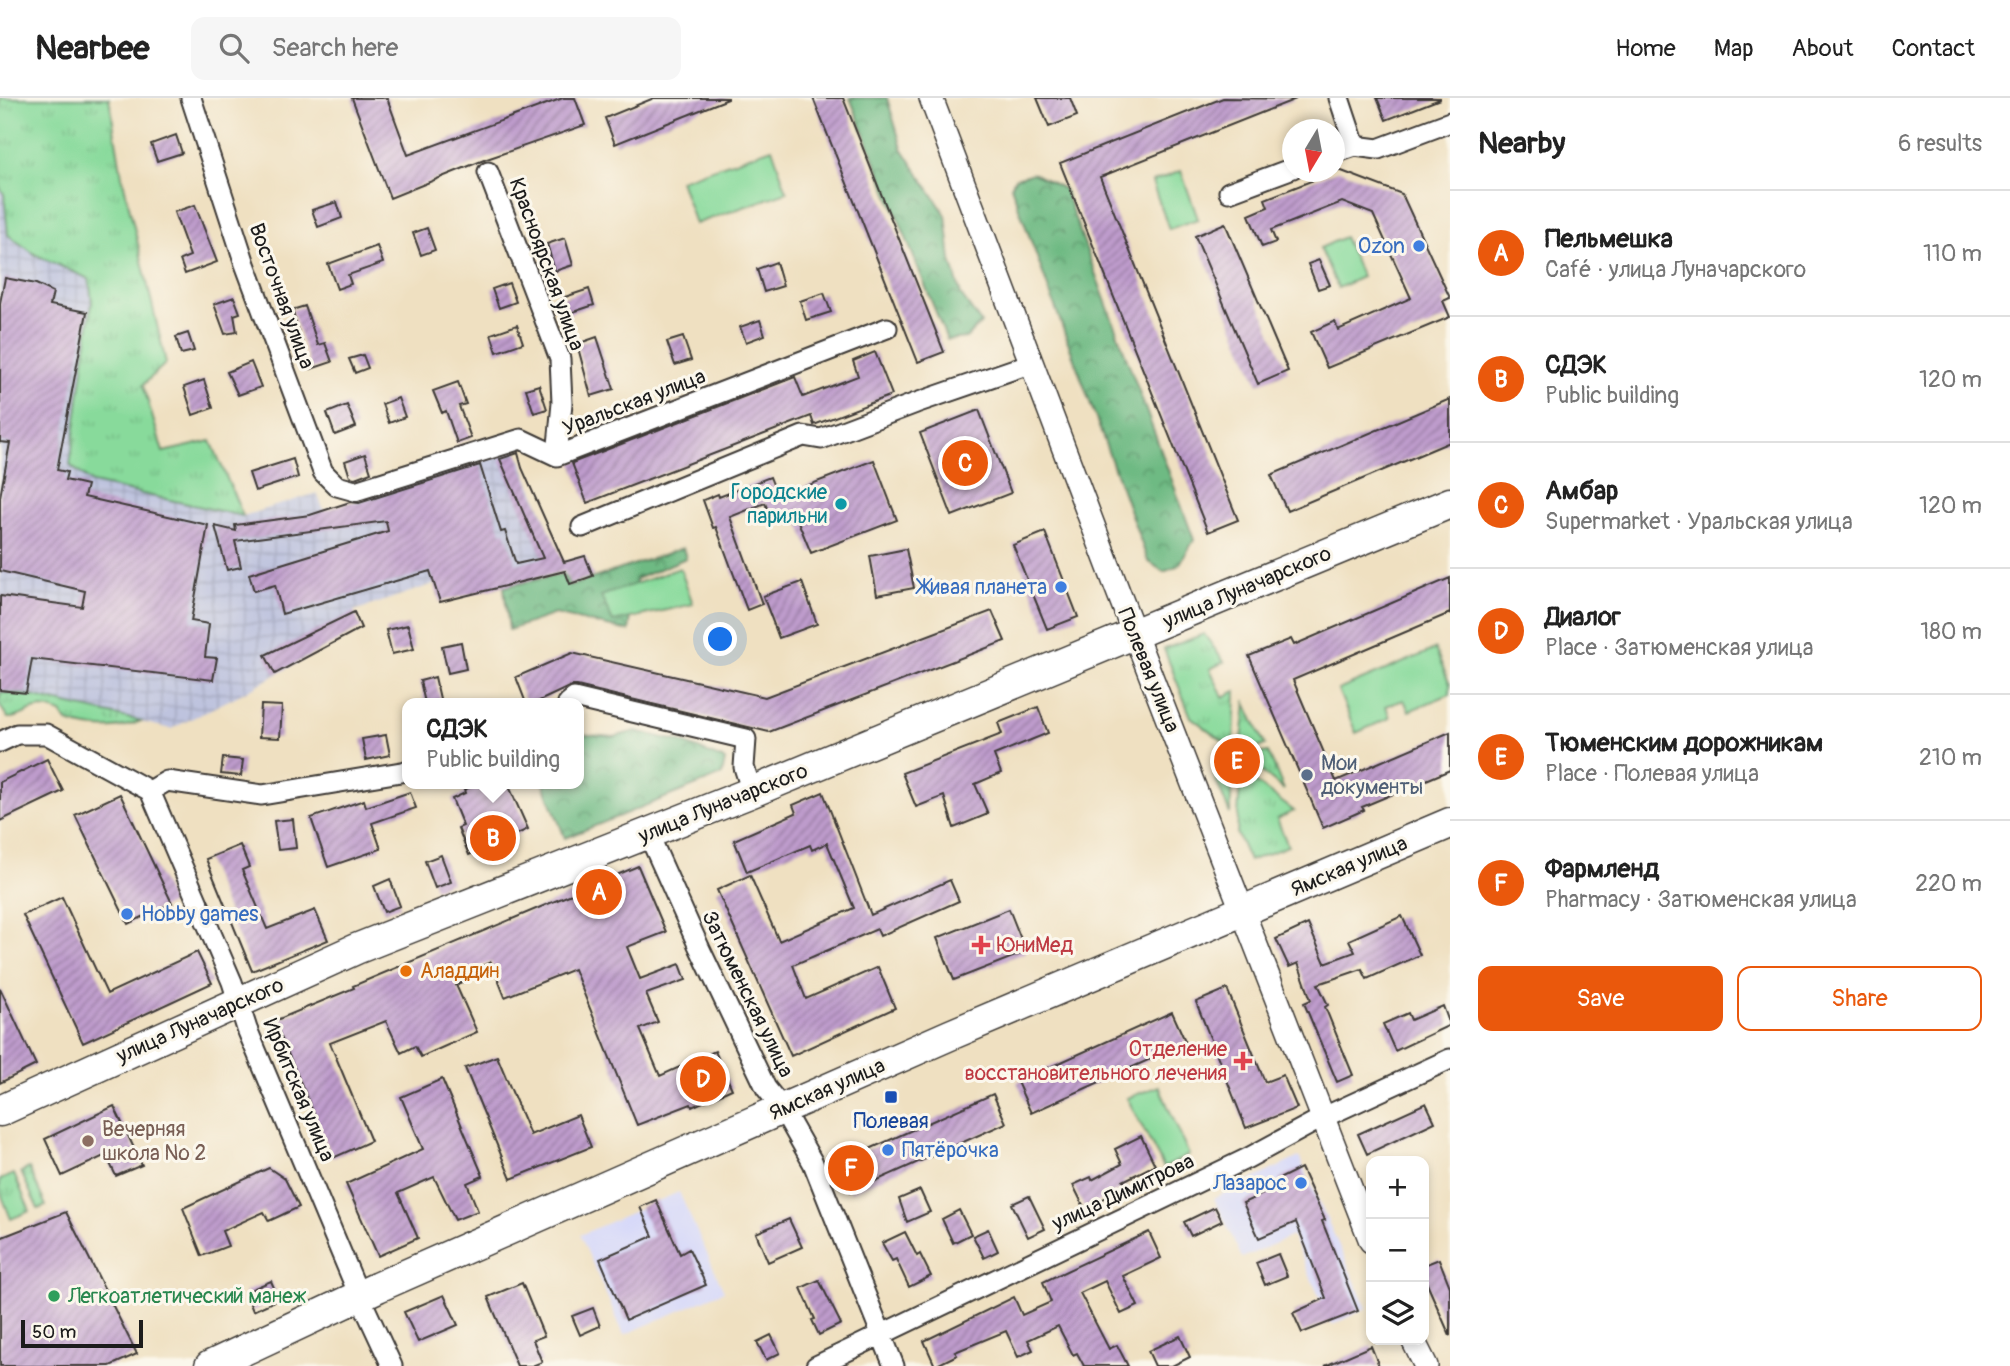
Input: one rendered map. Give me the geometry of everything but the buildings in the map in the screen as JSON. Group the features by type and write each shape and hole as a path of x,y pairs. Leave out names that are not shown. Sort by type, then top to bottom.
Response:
{"main road":[{"name":"улица Луначарского","path":"0,1111 356,949 752,792 1450,503"},
{"name":"Ямская улица","path":"209,1366 359,1295 782,1108 1052,990 1450,822"}],"street":[{"name":"Восточная улица","path":"191,98 245,264 323,472 337,486 355,491"},
{"name":"Полевая улица","path":"931,98 1135,634 1366,1228"},
{"path":"1339,98 1354,146"},
{"path":"1345,149 1354,146 1378,149 1450,122"},
{"name":"Красноярская улица","path":"488,172 560,359 562,403 557,456"},
{"path":"1229,191 1282,172"},
{"name":"Уральская улица","path":"355,491 521,439 557,456 887,328"},
{"path":"582,527 803,436 821,439 1032,363"},
{"path":"584,700 746,739 744,767 752,792"},
{"path":"0,742 17,734 47,734 150,791 167,781 262,795 402,772"},
{"name":"Ирбитская улица","path":"150,791 239,1003 247,1029 359,1295 392,1366"},
{"name":"Затюменская улица","path":"648,833 766,1088 782,1108 813,1163 894,1366"},
{"name":"улица Димитрова","path":"816,1366 1248,1158 1322,1118 1450,1059"},
{"path":"1416,1345 1426,1366"}],"shaded area":[{"path":"0,188 4,194 8,235 36,255 89,279 92,302 92,483 243,516 317,493 324,511 517,450 563,562 585,556 593,576 570,584 564,571 480,591 434,584 354,611 361,628 171,729 36,697 0,692"},
{"path":"1299,1157 1366,1308 1332,1325 1292,1236 1242,1258 1214,1198"},
{"path":"679,1192 724,1291 624,1335 580,1235"}],"green space":[{"path":"0,98 109,98 122,176 166,363 143,385 163,452 211,441 243,516 92,483 70,465 92,302 89,279 36,255 8,235 4,194 0,188"},
{"path":"850,98 887,98 902,148 946,215 951,260 961,295 981,323 966,338 947,340"},
{"path":"772,148 787,192 695,224 680,180"},
{"path":"1181,171 1198,219 1169,229 1152,182"},
{"path":"1033,173 1064,189 1194,540 1179,565 1164,572 1148,561 1011,186 1015,178"},
{"path":"1344,237 1362,277 1338,288 1320,248"},
{"path":"683,548 686,558 636,579 629,631 555,614 509,630 504,587 563,574 570,586"},
{"path":"680,568 693,604 613,622 601,596"},
{"path":"1204,634 1224,662 1210,669 1223,697 1236,691 1234,741 1227,744 1191,717 1164,649"},
{"path":"1435,649 1450,684 1450,694 1409,711 1404,700 1386,706 1390,718 1356,733 1338,690"},
{"path":"0,692 36,697 141,721 113,728 86,727 67,722 61,713 43,708 8,718 0,706"},
{"path":"1246,703 1265,745 1255,749 1242,741"},
{"path":"636,731 681,742 725,760 722,775 565,838 546,789 584,789 584,734 614,737"},
{"path":"1238,750 1245,753 1248,760 1245,767 1238,770 1231,767 1228,760 1231,753"},
{"path":"1268,752 1284,790 1258,769 1258,754"},
{"path":"1220,771 1232,781 1230,814 1214,775"},
{"path":"1250,778 1294,811 1277,819 1288,846 1249,861 1237,834 1240,782"},
{"path":"1159,1086 1189,1155 1164,1168 1127,1098"},
{"path":"29,1168 46,1206 38,1209 21,1172"},
{"path":"14,1174 30,1211 11,1219 0,1191 0,1180"}],"place":[{"name":"Ozon","path":"1419,246"},
{"name":"Амбар","path":"965,463"},
{"name":"Городские парильни","path":"841,504"},
{"name":"Живая планета","path":"1061,587"},
{"name":"Тюменским дорожникам","path":"1237,761"},
{"name":"Мои документы","path":"1307,775"},
{"name":"СДЭК","path":"493,838"},
{"name":"Пельмешка","path":"599,892"},
{"name":"Hobby games","path":"127,914"},
{"name":"ЮниМед","path":"981,945"},
{"name":"Аладдин","path":"406,971"},
{"name":"Отделение восстановительного лечения","path":"1243,1061"},
{"name":"Диалог","path":"703,1079"},
{"name":"Полевая","path":"891,1097"},
{"name":"Вечерняя школа № 2","path":"88,1141"},
{"name":"Пятёрочка","path":"888,1150"},
{"name":"Фармленд","path":"851,1168"},
{"name":"Лазарос","path":"1301,1183"},
{"name":"Легкоатлетический манеж","path":"54,1296"}]}
